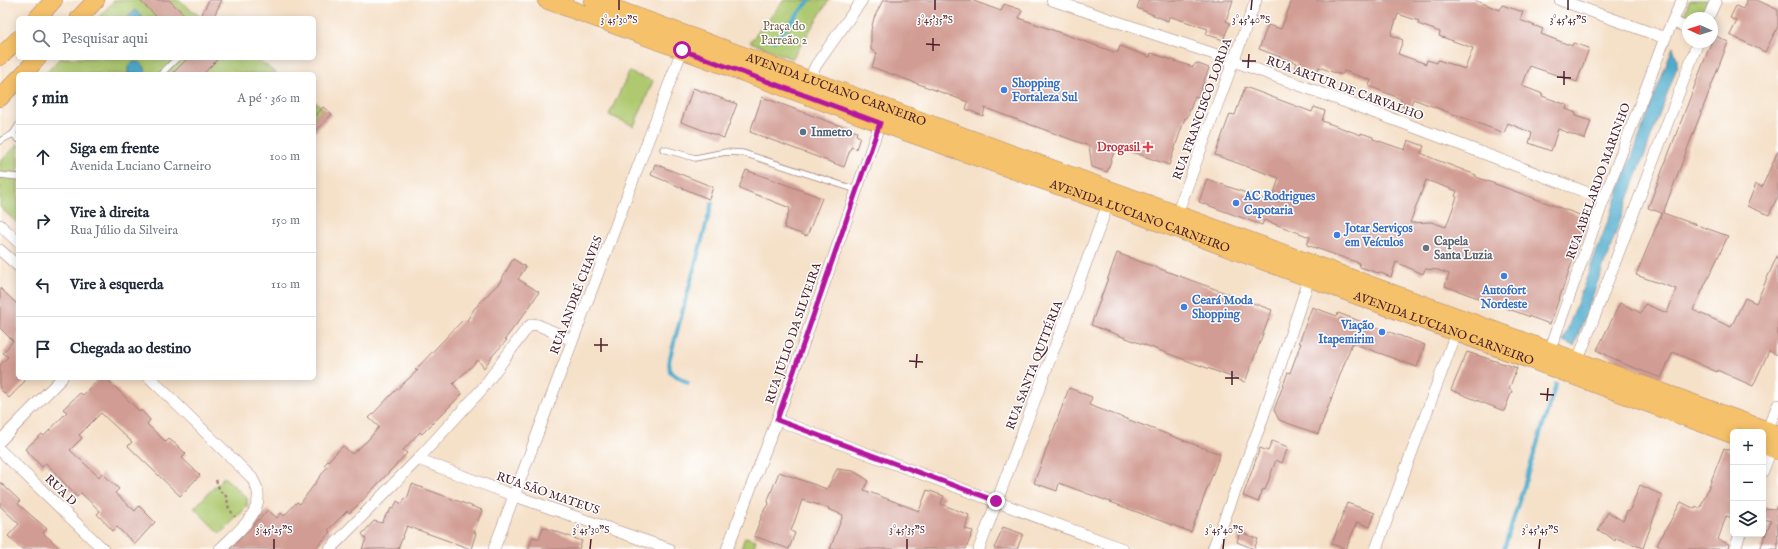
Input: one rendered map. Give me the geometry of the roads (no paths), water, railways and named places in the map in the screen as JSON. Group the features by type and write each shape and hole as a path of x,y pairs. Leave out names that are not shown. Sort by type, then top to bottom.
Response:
{"main road":[{"path":"81,16 96,0"},
{"name":"AVENIDA LUCIANO CARNEIRO","path":"546,0 880,123 1111,197"},
{"name":"AVENIDA LUCIANO CARNEIRO","path":"592,0 810,78 1174,221 1564,355 1771,442"},
{"path":"0,57 16,41"},
{"path":"25,72 36,60"},
{"path":"0,98 16,82"},
{"name":"AVENIDA LUCIANO CARNEIRO","path":"1174,221 1309,278 1730,434"}],"street":[{"path":"810,78 816,65 862,0"},
{"name":"RUA ARTUR DE CARVALHO","path":"1052,0 1234,61 1604,199"},
{"name":"RUA FRANCISCO LORDA","path":"1174,221 1256,0"},
{"path":"1560,0 1665,38"},
{"name":"RUA ABELARDO MARINHO","path":"1564,355 1604,199 1665,38 1682,0"},
{"path":"1711,12 1716,0"},
{"path":"1673,22 1682,26"},
{"path":"1564,355 1695,48"},
{"name":"RUA ANDRÉ CHAVES","path":"494,549 682,50"},
{"name":"RUA JÚLIO DA SILVEIRA","path":"727,549 777,420 880,123"},
{"name":"RUA SANTA QUITÉRIA","path":"979,549 1111,197"},
{"path":"0,225 16,240"},
{"path":"0,250 16,264"},
{"path":"1213,549 1261,423 1309,278"},
{"path":"330,549 418,459 482,389 527,328 532,324 538,325 572,340"},
{"path":"1376,549 1456,333"},
{"path":"0,441 60,380"},
{"path":"152,380 222,446 252,478 258,493 256,506 251,517 220,549"},
{"path":"1765,465 1778,405"},
{"path":"777,420 1123,549"},
{"name":"RUA D","path":"0,450 103,549"},
{"name":"RUA SÃO MATEUS","path":"418,459 515,496 669,549"},
{"path":"343,549 353,526"},
{"path":"1735,549 1739,537"}],"lane":[{"path":"163,72 175,60"},
{"path":"0,141 13,134 16,129"},
{"path":"13,134 16,137"},
{"path":"663,149 695,158 726,152 743,153 857,190"},
{"path":"0,175 16,177"}],"water":[{"path":"135,10 142,16 129,16"},
{"path":"1673,47 1677,59 1677,67 1574,346 1563,341"},
{"path":"133,62 139,62 144,66 145,72 128,72 128,67"}],"waterway":[{"path":"774,41 810,0"},
{"path":"688,383 670,372 669,361 712,203"},
{"path":"1504,549 1556,384"}],"place":[{"name":"Shopping Fortaleza Sul","path":"1004,90"},
{"name":"Inmetro","path":"803,132"},
{"name":"Drogasil","path":"1148,147"},
{"name":"AC Rodrigues Capotaria","path":"1236,203"},
{"name":"Jotar Serviços em Veículos","path":"1337,235"},
{"name":"Capela Santa Luzia","path":"1426,248"},
{"name":"Autofort Nordeste","path":"1504,276"},
{"name":"Ceará Moda Shopping","path":"1184,307"},
{"name":"Viação Itapemirim","path":"1382,332"}],"park label":[{"name":"Praça do Parreão 2","path":"784,33"}]}
